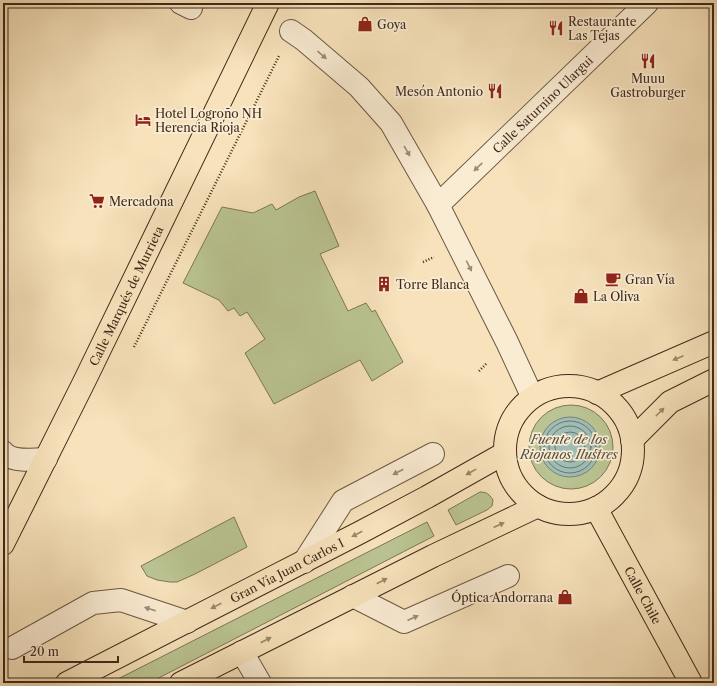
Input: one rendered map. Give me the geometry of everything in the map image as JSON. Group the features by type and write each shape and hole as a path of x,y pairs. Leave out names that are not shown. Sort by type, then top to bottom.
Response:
{"main road":[{"name":"Calle Marqués de Murrieta","path":"3,544 268,3"},
{"path":"597,393 714,342"},
{"path":"632,440 670,402 714,380"},
{"path":"567,386 582,388 597,393 609,401 620,412 628,425 632,440 632,456 629,473 621,487 610,500 596,508 581,513 566,514 552,512 538,506 524,497 514,484 507,469 505,453 506,435 513,419 532,396 551,389 567,386"},
{"name":"Gran Vía Juan Carlos I","path":"67,683 304,562 427,497 505,453"},
{"path":"192,680 242,652 353,596 538,506"},
{"name":"Calle Chile","path":"596,508 691,683"}],"street":[{"name":"Calle Saturnino Ulargui","path":"438,205 647,3"},
{"path":"291,31 304,40 359,87 391,123 438,205 507,342 532,396"},
{"path":"3,452 6,456 27,460 46,458"},
{"path":"304,562 343,501 433,454"},
{"path":"353,596 404,622 508,576"},
{"path":"12,648 93,603 121,600 187,622"},
{"path":"242,652 260,683"}],"green space":[{"path":"315,191 339,246 320,254 348,311 366,303 372,312 375,310 403,362 372,381 360,360 274,404 245,353 265,339 247,312 240,316 234,308 228,311 219,300 183,283 222,207 253,213 272,204 276,210 299,197"},
{"path":"571,405 587,408 601,417 610,431 613,447 610,463 601,477 587,486 571,489 555,486 541,477 532,463 529,447 532,431 541,417 555,408"},
{"path":"480,492 486,493 490,496 493,500 492,506 487,510 456,525 448,510"},
{"path":"234,517 247,547 177,582 157,580 147,576 141,566"},
{"path":"427,522 434,536 149,683 110,683"}],"water":[{"name":"Fuente de los Riojanos Ilustres","path":"570,417 587,422 595,430 600,447 595,464 587,472 570,477 553,472 545,464 540,447 545,430 553,422"}],"place":[{"name":"Goya","path":"365,24"},
{"name":"Restaurante Las Tejas","path":"556,28"},
{"name":"Muuu Gastroburger","path":"648,61"},
{"name":"Mesón Antonio","path":"495,91"},
{"name":"Hotel Logroño NH Herencia Rioja","path":"143,120"},
{"name":"Mercadona","path":"97,201"},
{"name":"Gran Vía","path":"613,279"},
{"name":"Torre Blanca","path":"384,284"},
{"name":"La Oliva","path":"581,296"},
{"name":"Óptica Andorrana","path":"565,597"}]}
